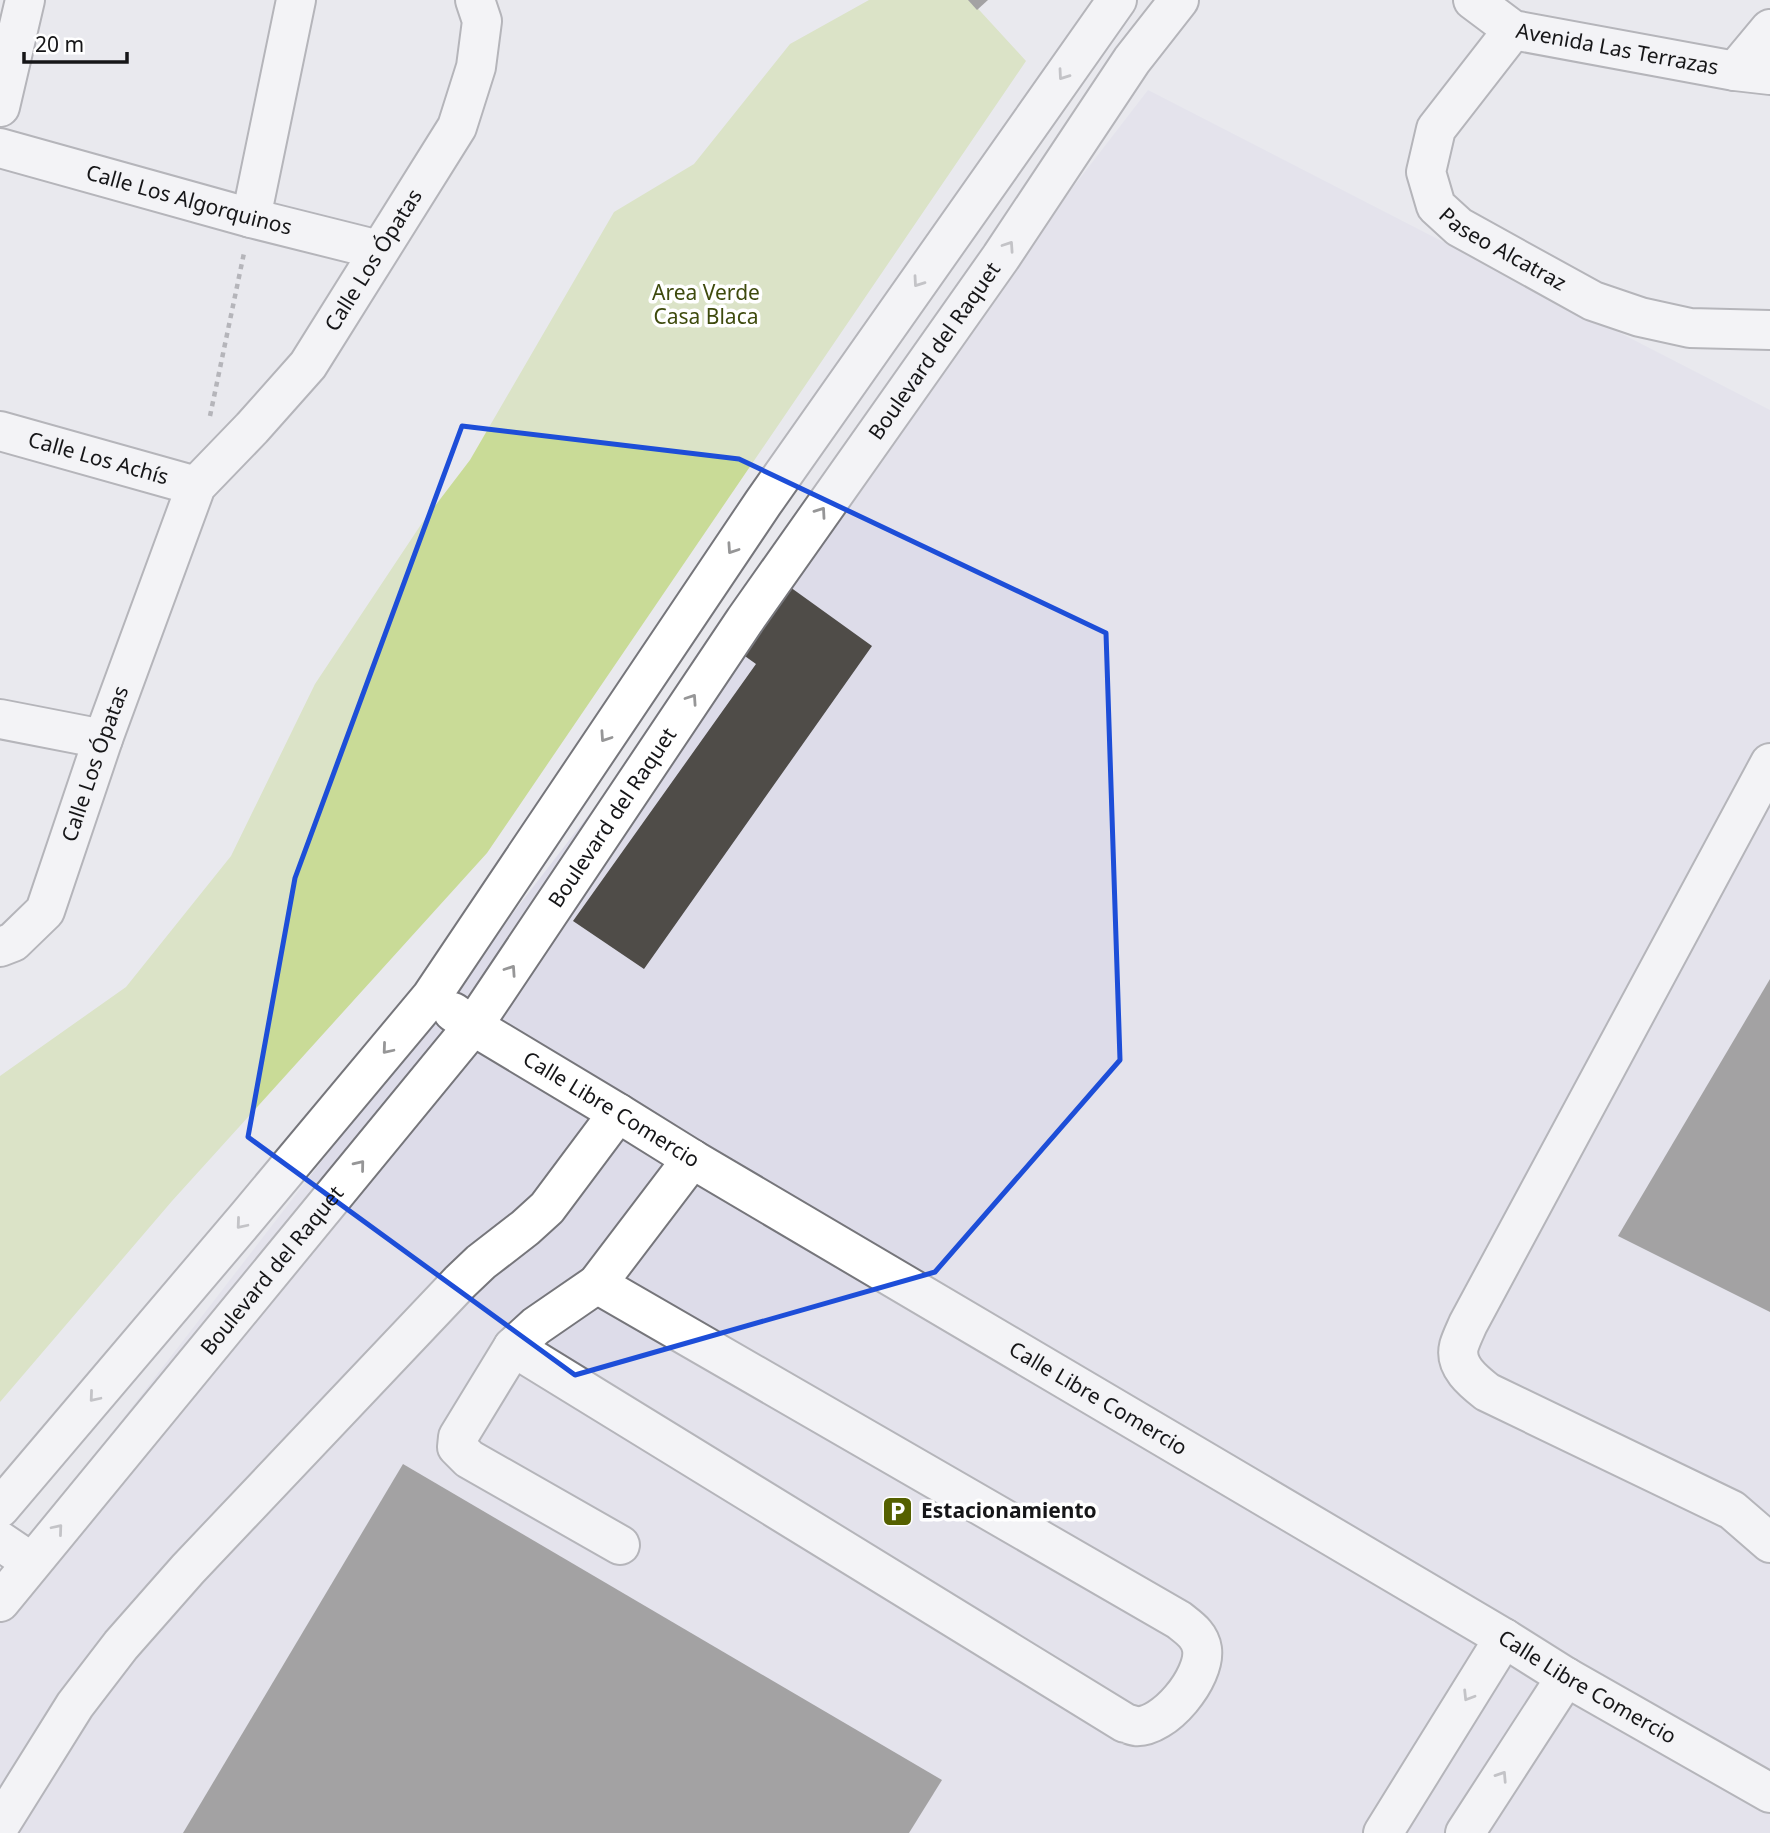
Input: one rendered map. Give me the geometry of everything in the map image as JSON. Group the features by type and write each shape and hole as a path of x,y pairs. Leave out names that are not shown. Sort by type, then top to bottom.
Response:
{"street":[{"path":"0,107 25,0"},
{"path":"251,218 296,0"},
{"name":"Calle Los Ópatas","path":"0,947 13,942 45,911 103,738 196,486 308,365 457,127 476,67 482,21 475,0"},
{"path":"0,1508 431,997 763,503 1117,0"},
{"name":"Boulevard del Raquet","path":"0,1602 473,1026 745,621 1001,257 1132,60 1179,0"},
{"name":"Avenida Las Terrazas","path":"1473,0 1513,30 1753,73"},
{"path":"1753,73 1770,29"},
{"name":"Paseo Alcatraz","path":"1513,30 1436,129 1426,172 1436,206 1459,227 1593,301 1640,317 1690,328 1770,330"},
{"path":"1091,35 1132,60"},
{"name":"Calle Los Algorquinos","path":"0,148 251,218 379,250"},
{"name":"Calle Los Achís","path":"0,431 196,486"},
{"path":"0,719 103,738"},
{"path":"1770,763 1458,1348 1460,1363 1471,1380 1487,1392 1732,1510 1770,1543"},
{"name":"Calle Libre Comercio","path":"431,997 473,1026 692,1159 1566,1677 1770,1793"},
{"path":"0,1825 75,1705 129,1635 188,1569 460,1282 547,1208 618,1113"},
{"path":"620,1545 469,1459 457,1447 458,1437 513,1348 536,1326 597,1284 692,1159"},
{"path":"513,1348 1125,1723 1134,1726 1156,1721 1177,1703 1195,1680 1202,1665 1202,1649 1193,1631 1179,1620 597,1284"},
{"path":"0,1541 31,1562"},
{"path":"1383,1833 1503,1638"},
{"path":"1465,1833 1566,1677"}],"path":[{"path":"209,419 251,218"}],"highlighted area":[{"path":"462,426 739,459 1106,633 1120,1060 935,1272 575,1375 248,1137 295,878"}],"shaded area":[{"path":"1148,90 1770,410 1770,1833 0,1833 0,1578"}],"green space":[{"name":"Area Verde Casa Blaca","path":"869,0 970,0 1026,61 487,853 172,1201 0,1402 0,1076 126,987 231,856 315,684 422,523 470,460 614,212 694,164 790,44"}],"building":[{"path":"968,0 988,0 977,10"},
{"path":"790,587 872,646 644,969 573,921 756,664 742,654"},
{"path":"1770,979 1770,1312 1618,1236"},
{"path":"403,1464 942,1780 909,1833 183,1833"}],"place":[{"name":"Estacionamiento","path":"898,1511"}]}
